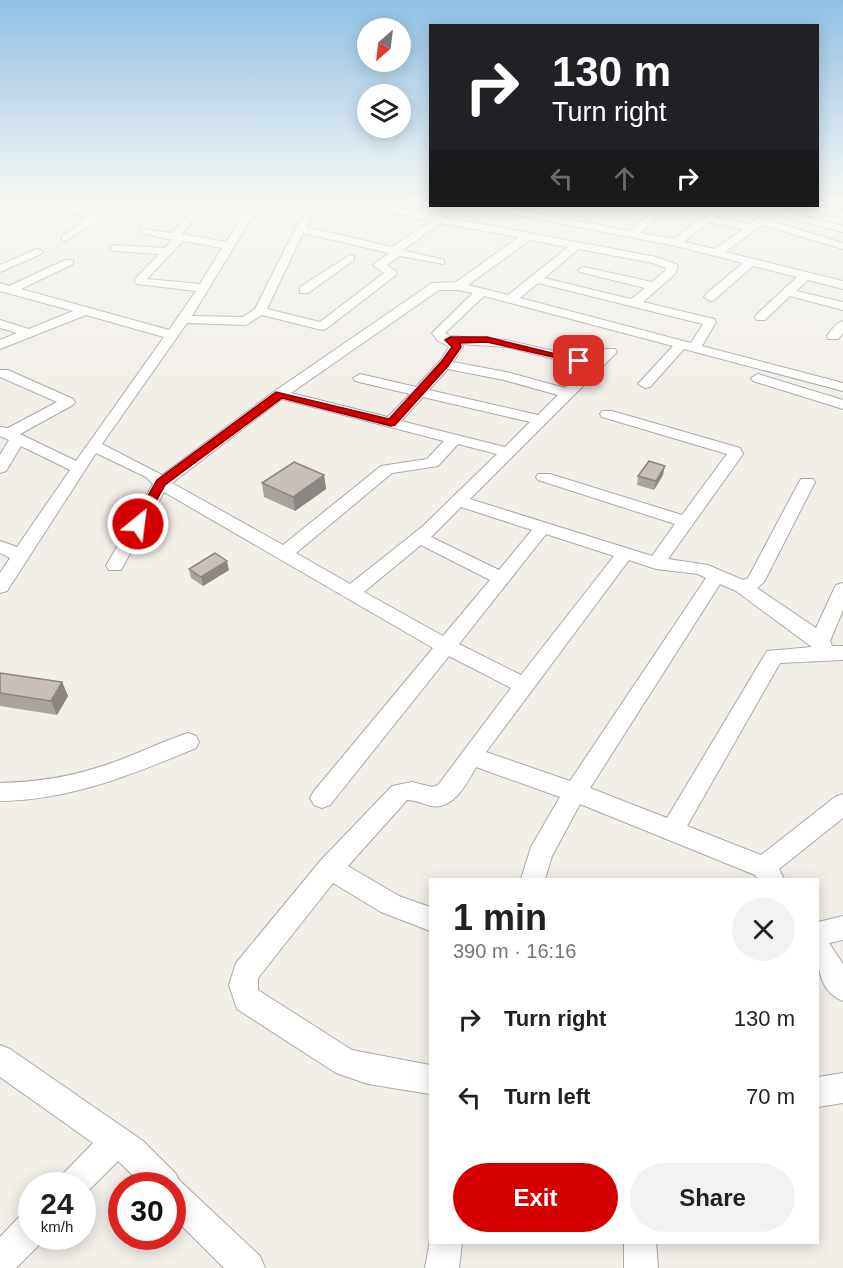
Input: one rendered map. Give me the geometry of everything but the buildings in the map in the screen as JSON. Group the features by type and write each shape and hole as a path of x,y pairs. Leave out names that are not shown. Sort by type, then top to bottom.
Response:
{"street":[{"path":"5,289 66,263"},
{"path":"156,263 140,280 141,282 203,288"},
{"path":"0,587 93,446 184,319 218,263"},
{"path":"184,319 246,321 291,282 294,263"},
{"path":"291,282 317,281 343,263"},
{"path":"260,311 328,327 357,297 392,273 379,265 381,263"},
{"path":"459,286 493,263"},
{"path":"510,300 555,263"},
{"path":"634,303 671,272 672,266 659,263"},
{"path":"711,297 750,263"},
{"path":"756,263 843,285"},
{"path":"584,270 654,286"},
{"path":"761,317 805,276"},
{"path":"535,279 710,322 687,347 645,384"},
{"path":"116,566 161,483 280,394 427,290 442,285 459,286 843,387"},
{"path":"5,289 172,335"},
{"path":"481,292 438,333 441,338 450,340 487,339 597,365"},
{"path":"788,292 843,306"},
{"path":"0,345 84,311"},
{"path":"0,324 29,333"},
{"path":"833,336 843,325"},
{"path":"391,423 445,364 456,347 456,344 450,340"},
{"path":"351,593 420,537 610,352"},
{"path":"445,364 506,376 568,393"},
{"path":"0,468 9,434 68,402 3,373"},
{"path":"741,373 843,405"},
{"path":"360,378 540,420"},
{"path":"280,394 507,452"},
{"path":"607,414 735,451 656,563"},
{"path":"9,434 78,468"},
{"path":"283,554 387,470 432,463 454,439"},
{"path":"93,446 152,474 161,483 351,593 524,686"},
{"path":"544,477 686,522"},
{"path":"743,587 755,582 807,482"},
{"path":"458,501 656,563 702,569 743,587 829,649"},
{"path":"322,798 543,527"},
{"path":"420,537 497,576 500,580"},
{"path":"0,547 20,555"},
{"path":"429,1079 346,1063 247,999 243,985 246,972 330,868 400,793 413,789 433,796 441,796 448,790 471,756 625,553"},
{"path":"533,878 540,854 574,792 717,575"},
{"path":"829,649 843,589"},
{"path":"672,831 774,656 829,649"},
{"path":"0,792 31,793 59,789 95,779 188,742"},
{"path":"471,756 574,792 768,873 843,804"},
{"path":"330,868 390,904 429,919"},
{"path":"819,934 843,928"},
{"path":"819,950 843,988"},
{"path":"0,1059 132,1152 152,1172"},
{"path":"819,1092 843,1088"},
{"path":"86,1172 116,1141"},
{"path":"186,1207 248,1268"},
{"path":"0,1261 18,1242"},
{"path":"442,1268 446,1244"},
{"path":"640,1244 641,1268"}],"route":[{"path":"138,524 161,483 280,394 391,423 445,364 456,347 456,344 450,340 487,339 579,361"}]}
